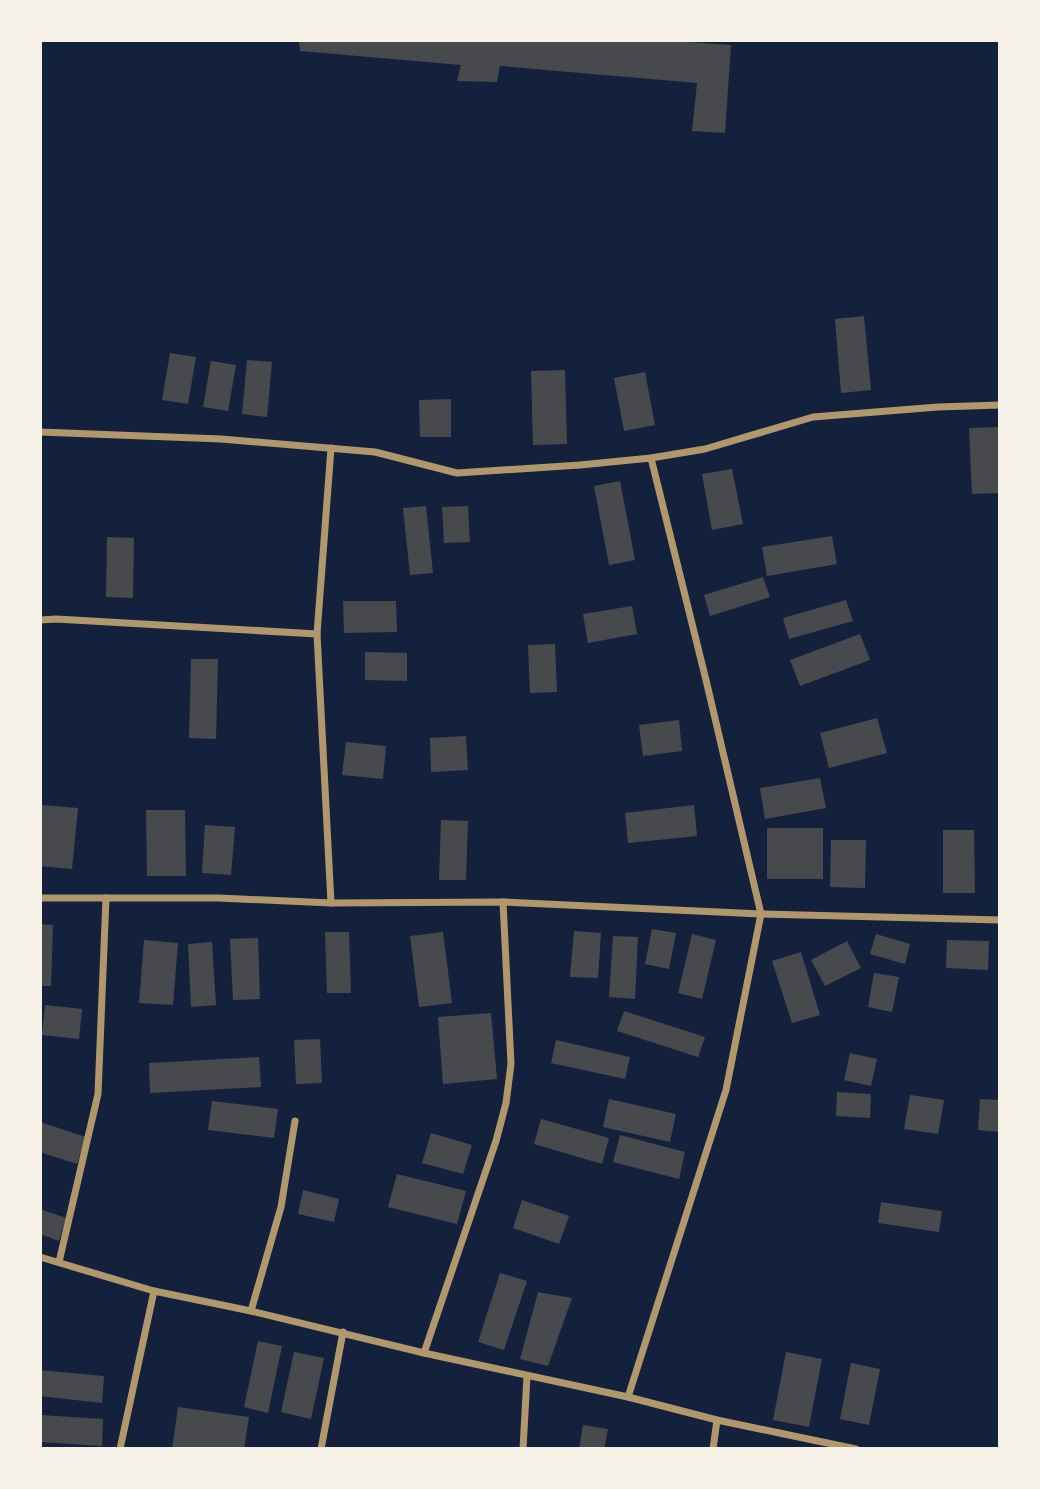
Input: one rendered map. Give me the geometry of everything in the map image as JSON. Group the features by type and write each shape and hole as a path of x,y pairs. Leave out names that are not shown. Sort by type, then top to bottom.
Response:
{"street":[{"path":"40,432 220,439 375,452 457,473 650,458 705,449 813,417 1000,405"},
{"path":"331,448 317,634 331,902"},
{"path":"628,1397 726,1090 761,914 650,458"},
{"path":"40,620 317,634"},
{"path":"40,898 503,902 761,914 1000,920"},
{"path":"59,1262 98,1094 106,898"},
{"path":"424,1353 496,1141 506,1103 511,1064 503,902"},
{"path":"251,1311 281,1207 295,1121"},
{"path":"40,1257 154,1291 628,1397 717,1420 856,1449"},
{"path":"120,1449 154,1291"},
{"path":"321,1449 343,1332"},
{"path":"523,1449 527,1376"},
{"path":"713,1449 717,1420"}],"building":[{"path":"299,40 660,40 731,45 725,133 692,131 697,83 500,66 497,82 457,81 461,65 300,51"},
{"path":"864,316 871,390 841,393 835,319"},
{"path":"170,353 196,357 188,404 162,400"},
{"path":"247,360 272,362 267,417 242,414"},
{"path":"211,361 236,365 228,411 203,407"},
{"path":"565,370 567,444 533,445 531,371"},
{"path":"645,372 655,425 624,431 614,378"},
{"path":"451,399 451,437 420,437 419,400"},
{"path":"1000,427 1000,493 972,494 969,428"},
{"path":"732,469 743,524 712,530 702,474"},
{"path":"620,481 635,560 609,565 594,486"},
{"path":"426,506 433,573 410,575 403,508"},
{"path":"468,506 470,542 444,543 442,507"},
{"path":"832,536 837,564 767,576 762,547"},
{"path":"107,537 134,538 133,598 106,597"},
{"path":"763,577 770,597 710,616 704,595"},
{"path":"846,600 853,621 789,639 783,618"},
{"path":"343,601 396,601 397,632 344,633"},
{"path":"632,606 637,634 588,643 583,614"},
{"path":"860,634 870,660 800,686 790,660"},
{"path":"555,644 557,692 530,693 528,645"},
{"path":"365,652 407,653 407,681 365,680"},
{"path":"191,659 218,659 216,739 189,738"},
{"path":"877,718 887,753 829,768 820,733"},
{"path":"679,720 682,751 643,756 639,725"},
{"path":"466,736 468,770 431,772 430,738"},
{"path":"346,742 386,746 383,779 342,775"},
{"path":"820,778 826,808 765,819 760,788"},
{"path":"42,805 78,808 72,869 40,866"},
{"path":"694,805 697,836 628,843 625,813"},
{"path":"146,810 185,810 186,876 147,876"},
{"path":"441,820 468,821 466,880 439,880"},
{"path":"205,825 235,827 231,875 202,873"},
{"path":"767,828 823,828 823,879 767,879"},
{"path":"943,830 974,830 975,893 943,893"},
{"path":"831,840 866,840 865,888 830,887"},
{"path":"40,924 53,925 51,986 40,986"},
{"path":"652,929 676,933 669,969 645,964"},
{"path":"574,931 601,933 598,978 570,977"},
{"path":"325,932 349,932 351,993 327,993"},
{"path":"443,932 452,1003 419,1007 410,936"},
{"path":"692,934 716,940 702,999 678,993"},
{"path":"876,934 910,944 905,964 870,954"},
{"path":"613,936 638,937 635,999 609,997"},
{"path":"258,938 260,999 233,1000 230,939"},
{"path":"144,940 178,943 173,1005 139,1003"},
{"path":"947,940 989,941 988,970 946,968"},
{"path":"847,941 861,968 825,986 811,960"},
{"path":"212,942 216,1005 191,1007 188,944"},
{"path":"801,952 820,1015 792,1023 772,961"},
{"path":"874,973 899,977 892,1012 868,1007"},
{"path":"45,1005 82,1009 79,1039 42,1035"},
{"path":"624,1011 705,1037 698,1057 617,1031"},
{"path":"491,1013 497,1079 443,1084 438,1017"},
{"path":"320,1039 322,1083 296,1084 294,1040"},
{"path":"556,1040 630,1057 625,1079 551,1063"},
{"path":"850,1053 877,1059 871,1086 844,1080"},
{"path":"259,1057 261,1087 150,1093 149,1063"},
{"path":"837,1092 871,1094 870,1118 836,1116"},
{"path":"910,1095 944,1100 938,1134 904,1129"},
{"path":"609,1099 676,1114 670,1142 603,1127"},
{"path":"980,1099 1000,1100 1000,1132 978,1130"},
{"path":"212,1101 278,1109 274,1138 208,1130"},
{"path":"541,1119 609,1138 602,1164 534,1144"},
{"path":"40,1122 86,1137 77,1164 40,1152"},
{"path":"431,1133 472,1145 463,1174 422,1163"},
{"path":"620,1135 685,1152 679,1179 613,1162"},
{"path":"397,1174 466,1191 457,1224 388,1207"},
{"path":"303,1190 339,1199 334,1222 298,1214"},
{"path":"522,1200 569,1216 559,1244 513,1228"},
{"path":"881,1202 942,1211 939,1232 878,1223"},
{"path":"40,1209 66,1218 59,1241 40,1234"},
{"path":"500,1273 527,1281 504,1350 478,1342"},
{"path":"538,1292 572,1298 548,1366 520,1359"},
{"path":"258,1341 282,1346 268,1413 244,1407"},
{"path":"294,1352 324,1358 311,1419 281,1412"},
{"path":"786,1352 822,1359 809,1427 773,1420"},
{"path":"851,1363 880,1369 869,1425 840,1419"},
{"path":"40,1370 104,1376 102,1403 40,1396"},
{"path":"178,1407 249,1417 244,1449 172,1449"},
{"path":"40,1415 103,1419 102,1446 40,1442"},
{"path":"583,1425 608,1429 604,1449 579,1449"}]}
